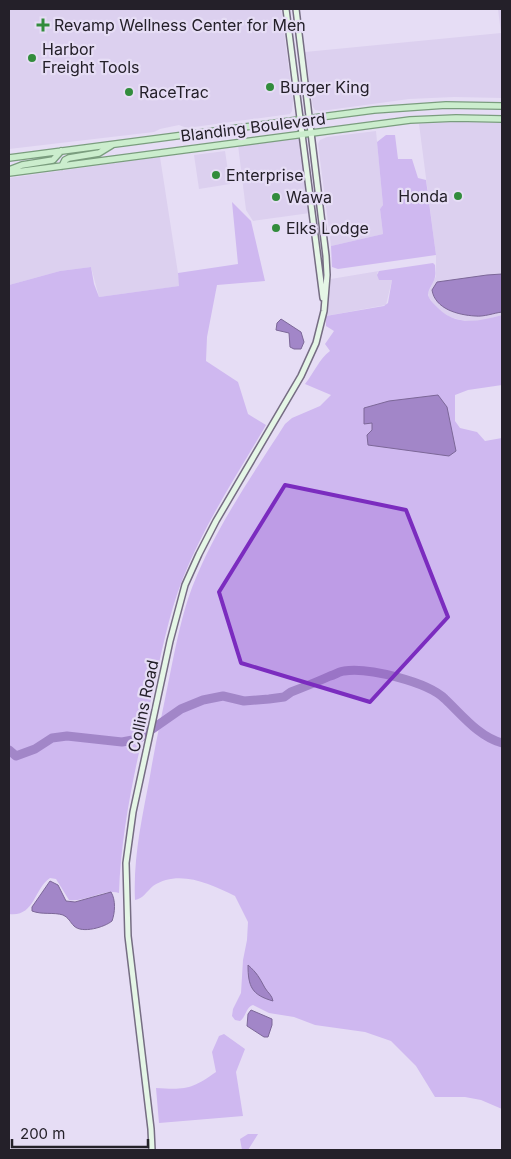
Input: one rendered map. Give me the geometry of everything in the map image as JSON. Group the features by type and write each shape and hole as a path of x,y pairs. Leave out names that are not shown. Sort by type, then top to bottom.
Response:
{"main road":[{"name":"Blanding Boulevard","path":"9,158 382,109 427,106 502,106"},
{"path":"427,106 429,119"},
{"name":"Blanding Boulevard","path":"9,172 429,119 502,119"},
{"path":"62,166 65,160 69,158 99,153 114,144"},
{"path":"9,172 22,165 52,160 62,151"}],"street":[{"name":"Collins Road","path":"286,9 322,283 324,311"},
{"name":"Collins Road","path":"152,1150 128,936 126,895 126,863 129,835 145,756 174,621 191,571 216,521 308,362 320,334 324,311 328,275 296,9"},
{"name":"Collins Road","path":"152,1139 156,1150"}],"highlighted area":[{"path":"285,485 406,510 448,617 370,702 241,663 219,592"}],"shaded area":[{"path":"9,9 281,9 293,101 292,111 290,114 187,128 179,125 154,132 9,149"},
{"path":"498,9 502,9 502,98 454,97 409,99 321,111 315,110 313,107 305,52 501,33"},
{"path":"458,122 502,123 502,315 477,322 450,317 439,310 429,298 428,293 436,276 436,255 419,124"},
{"path":"376,131 383,205 380,209 383,234 331,246 318,144 320,140 327,137"},
{"path":"386,135 395,135 398,159 412,159 418,178 426,180 436,255 338,269 332,267 331,246 383,234 380,209 383,205 377,142"},
{"path":"300,137 310,213 253,221 246,210 238,145"},
{"path":"225,151 230,184 199,189 194,155"},
{"path":"160,157 180,286 99,297 91,267 60,271 9,285 9,178"},
{"path":"232,202 251,221 265,281 217,285 207,337 206,361 238,382 248,414 266,425 191,558 173,607 126,818 119,893 108,892 82,899 69,900 56,879 50,878 44,883 29,907 18,914 9,914 9,285 60,271 91,267 99,297 179,286 178,273 238,264"},
{"path":"433,263 435,265 435,276 428,295 431,301 442,311 450,316 466,321 502,315 502,385 468,390 455,395 455,421 460,428 477,432 485,441 502,438 502,1109 481,1100 465,1097 435,1097 416,1066 391,1041 365,1032 315,1025 294,1017 269,1013 253,1005 240,1021 235,1020 232,1016 233,1009 241,993 248,922 235,896 205,883 194,880 173,879 153,886 143,896 135,900 135,869 139,838 179,631 188,599 207,553 231,509 285,424 292,418 320,406 331,395 305,384 330,351 325,344 334,331 326,326 326,316 384,306 388,303 392,280 379,280 377,275 379,271","holes":["447,407 372,430 372,423 365,424"]},
{"path":"379,271 377,273 380,280 392,280 386,305 326,316 331,279"},
{"path":"502,274 502,312 478,316 448,310 434,297 432,290 437,282"},
{"path":"281,319 301,332 304,342 301,349 290,347 289,333 276,330 277,323"},
{"path":"438,395 447,407 456,451 449,456 368,445 367,435 372,430 372,423 364,424 364,408 389,401"},
{"path":"50,881 58,885 66,901 75,902 111,892 115,906 112,921 88,930 74,926 63,915 32,911 32,907"},
{"path":"248,965 258,975 273,1001 260,996 253,989 250,984"},
{"path":"251,1010 272,1019 268,1037 264,1037 247,1026 248,1014"},
{"path":"224,1034 245,1049 236,1072 243,1116 159,1123 156,1088 175,1089 188,1087 201,1082 216,1072 212,1052 219,1036"},
{"path":"248,1134 258,1134 248,1150 242,1150 240,1139"}],"waterway":[{"path":"9,750 16,756 35,749 52,738 67,736 122,742 138,739 181,709 203,700 223,696 244,701 284,697 291,692 341,672 355,670 397,677 425,687 445,699 478,731 502,743"}],"place":[{"name":"Revamp Wellness Center for Men","path":"43,25"},
{"name":"Harbor Freight Tools","path":"32,58"},
{"name":"Burger King","path":"270,87"},
{"name":"RaceTrac","path":"129,92"},
{"name":"Enterprise","path":"216,175"},
{"name":"Honda","path":"458,196"},
{"name":"Wawa","path":"276,197"},
{"name":"Elks Lodge","path":"276,228"}]}
